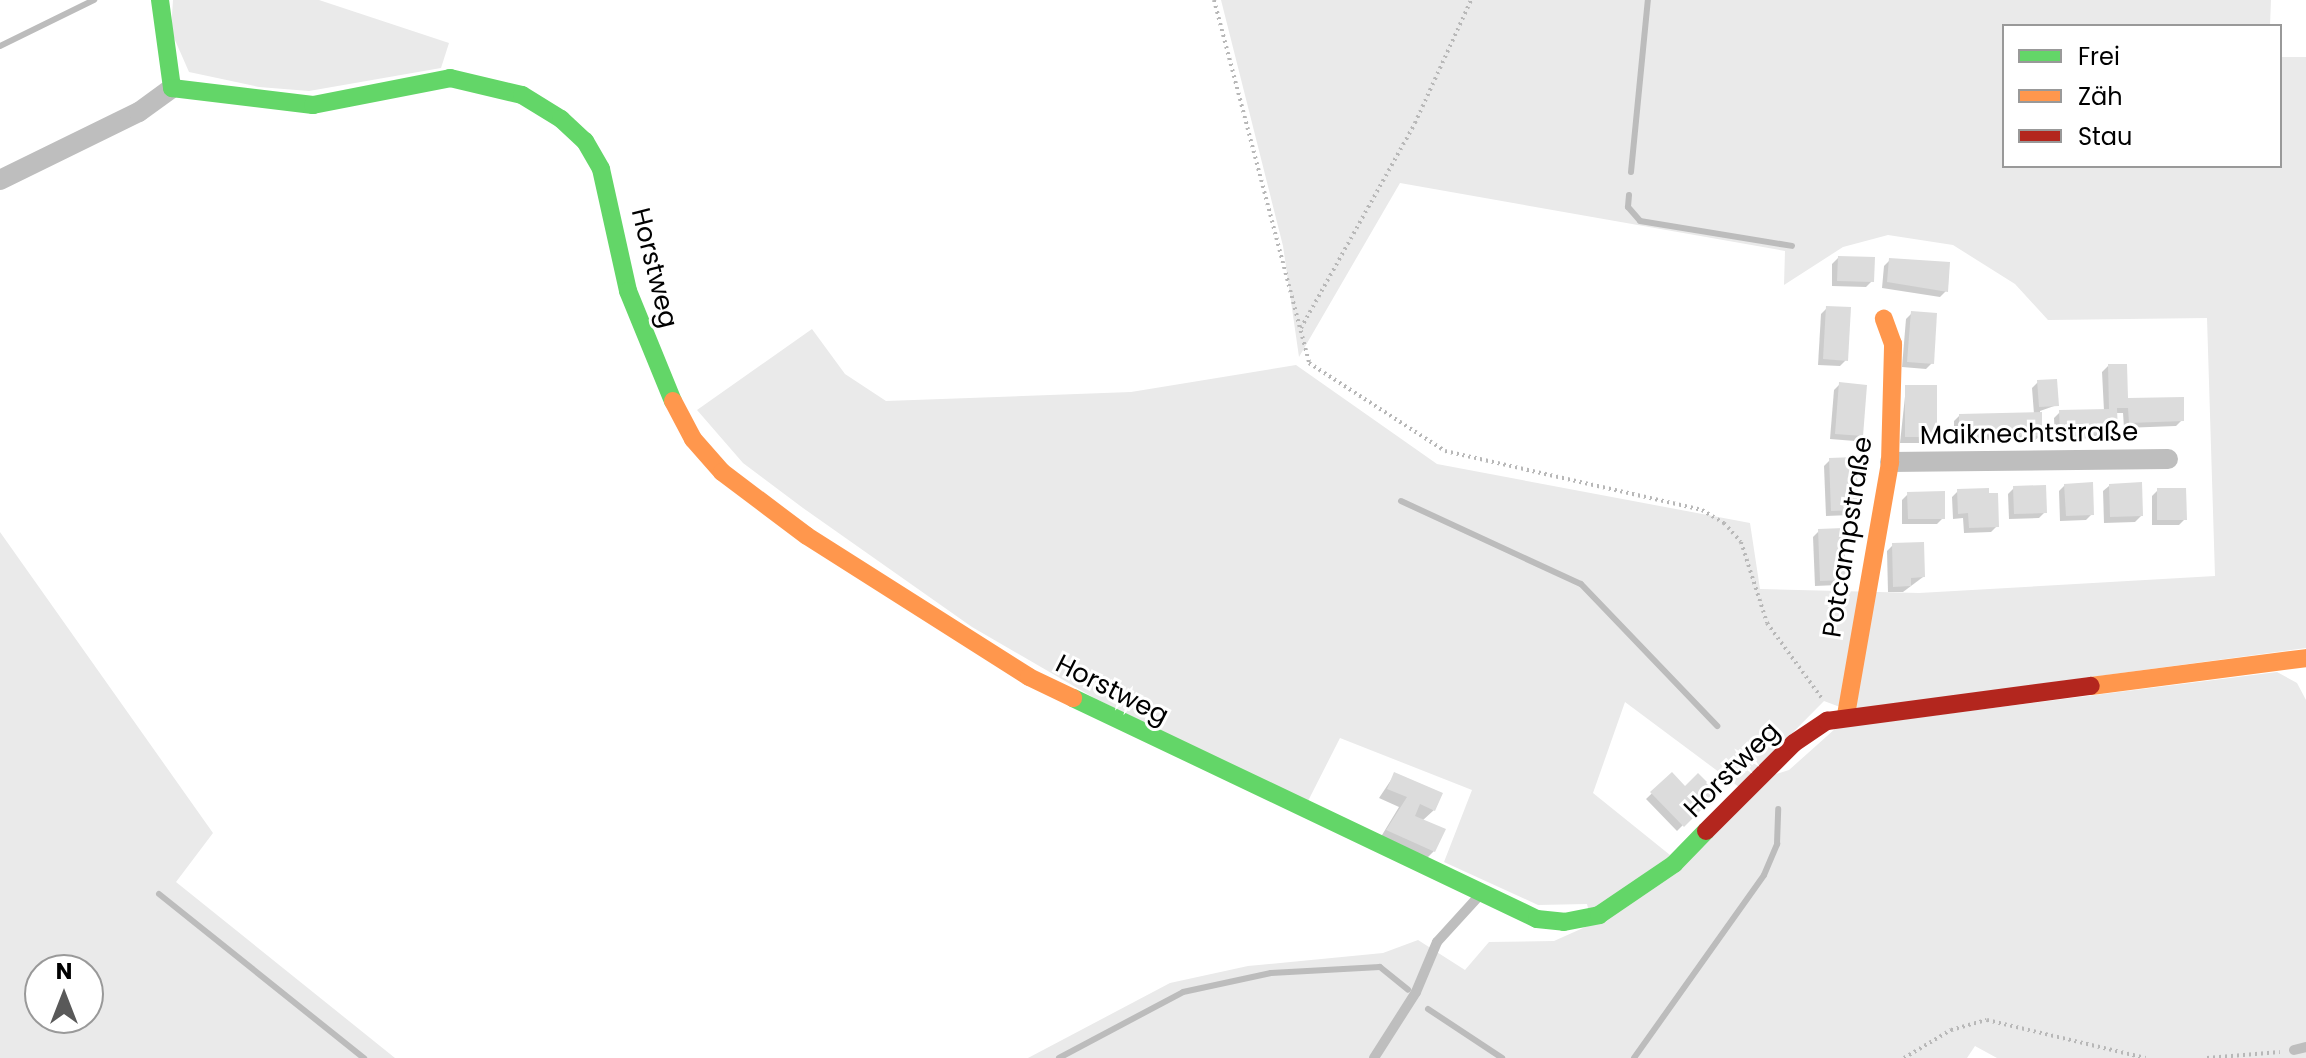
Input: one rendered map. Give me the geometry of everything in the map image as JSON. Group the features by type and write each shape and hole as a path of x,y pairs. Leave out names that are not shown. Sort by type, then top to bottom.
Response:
{"street":[{"path":"0,180 139,112 172,88 160,0"},
{"name":"Horstweg","path":"172,88 214,97 313,105 450,78 486,82 522,95 561,119 585,141 601,169 628,291 660,377 693,439 722,472 807,536 1029,677 1537,919 1564,922 1599,915 1674,864 1794,743 1827,721 1846,715 2304,663"},
{"name":"Potcampstraße","path":"1846,715 1890,462 1893,344 1884,319"},
{"name":"Maiknechtstraße","path":"1890,462 2168,459"}],"lane":[{"path":"1374,1058 1416,992 1437,942 1481,894"},
{"path":"2294,1050 2306,1047"}],"path":[{"path":"1214,0 1309,363 1445,451 1702,510 1724,523 1741,542 1767,623 1811,690 1846,715"},
{"path":"1300,330 1415,123 1471,0"},
{"path":"1904,1058 1951,1030 1987,1020 2145,1058"},
{"path":"2207,1058 2294,1050"}],"shaded area":[{"path":"173,0 319,0 449,43 441,68 309,91 259,87 189,72 171,31"},
{"path":"1221,0 2271,0 2270,24 2002,24 2002,168 2282,168 2282,57 2306,57 2306,648 1848,710 1824,701 1741,785 1789,770 1836,728 2277,672 2297,683 2306,700 2306,1058 1997,1058 1975,1046 1967,1058 1028,1058 1170,983 1248,966 1383,953 1418,940 1465,970 1489,942 1554,941 1592,924 1587,904 1538,905 1444,862 1472,790 1340,738 1307,803 1096,699 972,627 803,508 743,463 697,410 812,329 845,374 886,401 1131,392 1296,365 1437,464 1750,523 1760,589 1919,593 2215,576 2207,318 2048,320 2015,284 1953,245 1888,235 1843,247 1784,285 1785,251 1400,183 1299,357 1283,246","holes":["1625,702 1739,787 1670,855 1593,793"]},
{"path":"0,532 213,833 176,882 395,1058 0,1058"}],"building":[{"path":"1838,256 1875,257 1874,282 1837,281"},
{"path":"1889,258 1950,262 1948,292 1887,282"},
{"path":"1826,306 1851,307 1848,361 1823,359"},
{"path":"1911,311 1937,313 1934,364 1907,362"},
{"path":"2108,364 2127,364 2128,398 2184,397 2184,421 2129,423 2128,408 2117,408 2118,433 2060,434 2059,410 2109,409"},
{"path":"2057,379 2059,406 2039,407 2037,380"},
{"path":"1839,382 1867,385 1863,436 1835,434"},
{"path":"1905,385 1937,385 1937,437 1905,437"},
{"path":"2042,412 2042,436 1959,434 1959,414"},
{"path":"1856,457 1859,510 1831,511 1829,458"},
{"path":"2093,482 2094,515 2066,516 2064,484"},
{"path":"2142,482 2143,516 2110,517 2109,484"},
{"path":"2046,485 2047,513 2014,514 2013,486"},
{"path":"1989,488 1989,493 1998,493 1999,527 1969,528 1968,513 1958,514 1957,489"},
{"path":"2157,488 2186,488 2187,520 2157,520"},
{"path":"1945,491 1945,519 1908,519 1907,492"},
{"path":"1844,528 1846,580 1820,581 1818,529"},
{"path":"1924,542 1925,577 1911,578 1911,586 1893,587 1892,543"},
{"path":"1394,772 1443,793 1435,811 1420,804 1415,816 1446,829 1435,852 1386,830 1407,797 1387,789"},
{"path":"1672,772 1685,786 1698,773 1718,793 1684,827 1650,792"}],"waterway":[{"path":"0,46 94,0"},
{"path":"1631,172 1648,0"},
{"path":"1629,195 1628,207 1640,221 1792,246"},
{"path":"1401,501 1581,584 1717,726"},
{"path":"1634,1058 1764,875 1777,844 1778,809"},
{"path":"159,894 364,1058"},
{"path":"1059,1058 1183,992 1271,973 1380,967 1408,990"},
{"path":"1428,1009 1502,1058"}],"traffic: fast":[{"path":"160,0 172,88 313,105 450,78 522,95 561,119 585,141 601,169 628,291 673,401"},
{"path":"1073,698 1537,919 1564,922 1599,915 1674,864 1706,831"}],"traffic: slow":[{"path":"1846,715 1890,462 1893,344 1884,319"},
{"path":"673,401 693,439 722,472 807,536 1029,677 1073,698"},
{"path":"2091,686 2306,658"}],"traffic: jam":[{"path":"1706,831 1794,743 1827,721 2091,686"}]}
